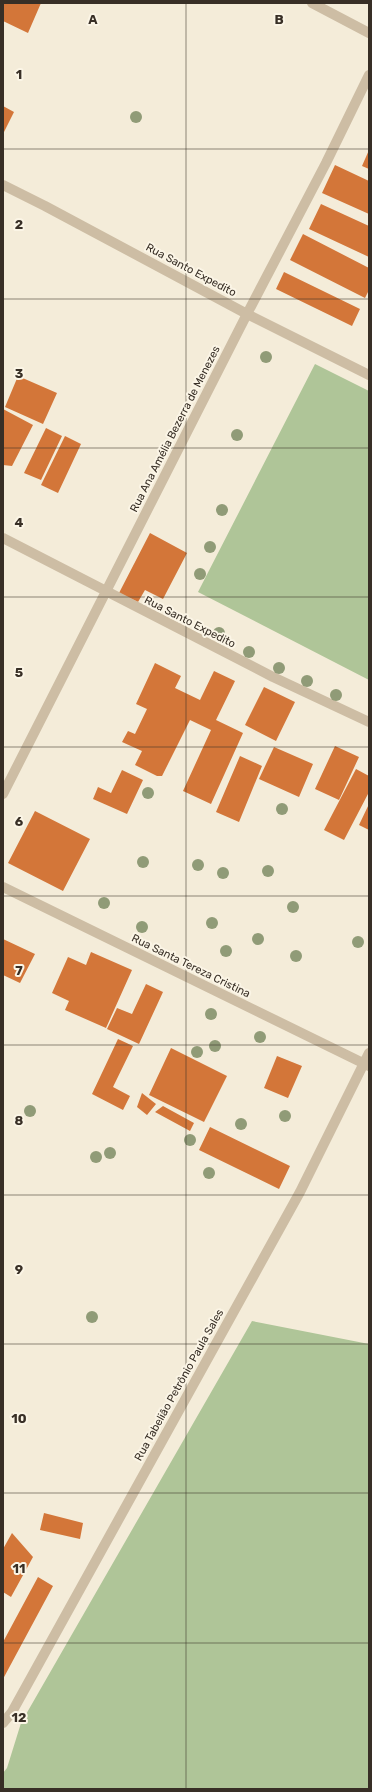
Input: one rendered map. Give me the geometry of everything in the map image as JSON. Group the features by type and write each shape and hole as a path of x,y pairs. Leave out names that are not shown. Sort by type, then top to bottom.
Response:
{"street":[{"path":"312,3 369,33"},
{"name":"Rua Ana Amélia Bezerra de Menezes","path":"3,794 247,314 326,163 369,75"},
{"name":"Rua Santo Expedito","path":"3,185 247,314 369,375"},
{"name":"Rua Santo Expedito","path":"3,538 273,677 369,722"},
{"name":"Rua Santa Tereza Cristina","path":"3,887 366,1065"},
{"name":"Rua Tabelião Petrônio Paula Sales","path":"3,1724 16,1705 300,1192 366,1065 369,1053"}],"green space":[{"path":"315,364 369,391 369,680 198,592"},
{"path":"252,1321 369,1344 369,1789 3,1789 3,1773 7,1768 21,1723"}],"building":[{"path":"3,3 41,3 28,33 3,21"},
{"path":"3,106 14,112 3,134"},
{"path":"369,150 369,169 362,166"},
{"path":"335,165 369,181 369,214 322,193"},
{"path":"321,204 369,226 369,257 309,229"},
{"path":"303,234 369,268 369,290 365,298 290,260"},
{"path":"284,272 360,309 352,326 276,289"},
{"path":"18,376 57,393 43,424 5,407"},
{"path":"3,409 33,425 12,466 3,465"},
{"path":"46,428 62,436 41,480 24,473"},
{"path":"65,436 81,444 58,493 41,485"},
{"path":"150,533 187,553 163,599 145,590 138,602 119,593"},
{"path":"155,663 181,676 175,688 200,700 214,671 235,681 216,720 243,733 211,804 183,791 211,730 190,720 162,776 157,776 135,765 142,751 122,742 128,731 135,734 147,709 136,704"},
{"path":"264,687 295,702 276,741 245,725"},
{"path":"335,746 359,757 339,800 315,789"},
{"path":"274,747 313,764 299,797 259,779"},
{"path":"240,756 262,766 239,822 216,812"},
{"path":"356,769 369,776 369,792 344,840 324,830"},
{"path":"122,770 143,780 127,814 93,799 98,787 111,793"},
{"path":"369,804 369,830 359,825"},
{"path":"35,811 90,839 63,891 8,863"},
{"path":"3,939 35,954 20,983 3,975"},
{"path":"91,952 132,970 106,1028 65,1010 69,1001 52,993 68,957 86,965"},
{"path":"146,984 163,992 139,1044 107,1029 117,1008 132,1014"},
{"path":"118,1039 133,1046 113,1087 130,1096 123,1110 92,1094"},
{"path":"171,1048 227,1076 204,1122 149,1095"},
{"path":"277,1056 302,1066 288,1098 264,1088"},
{"path":"142,1093 156,1104 147,1115 137,1107"},
{"path":"163,1106 194,1123 190,1131 155,1112"},
{"path":"210,1127 290,1166 279,1189 199,1150"},
{"path":"44,1513 83,1523 80,1539 40,1530"},
{"path":"12,1533 33,1557 11,1597 3,1592 3,1549"},
{"path":"38,1577 53,1586 3,1679 3,1642"}]}
